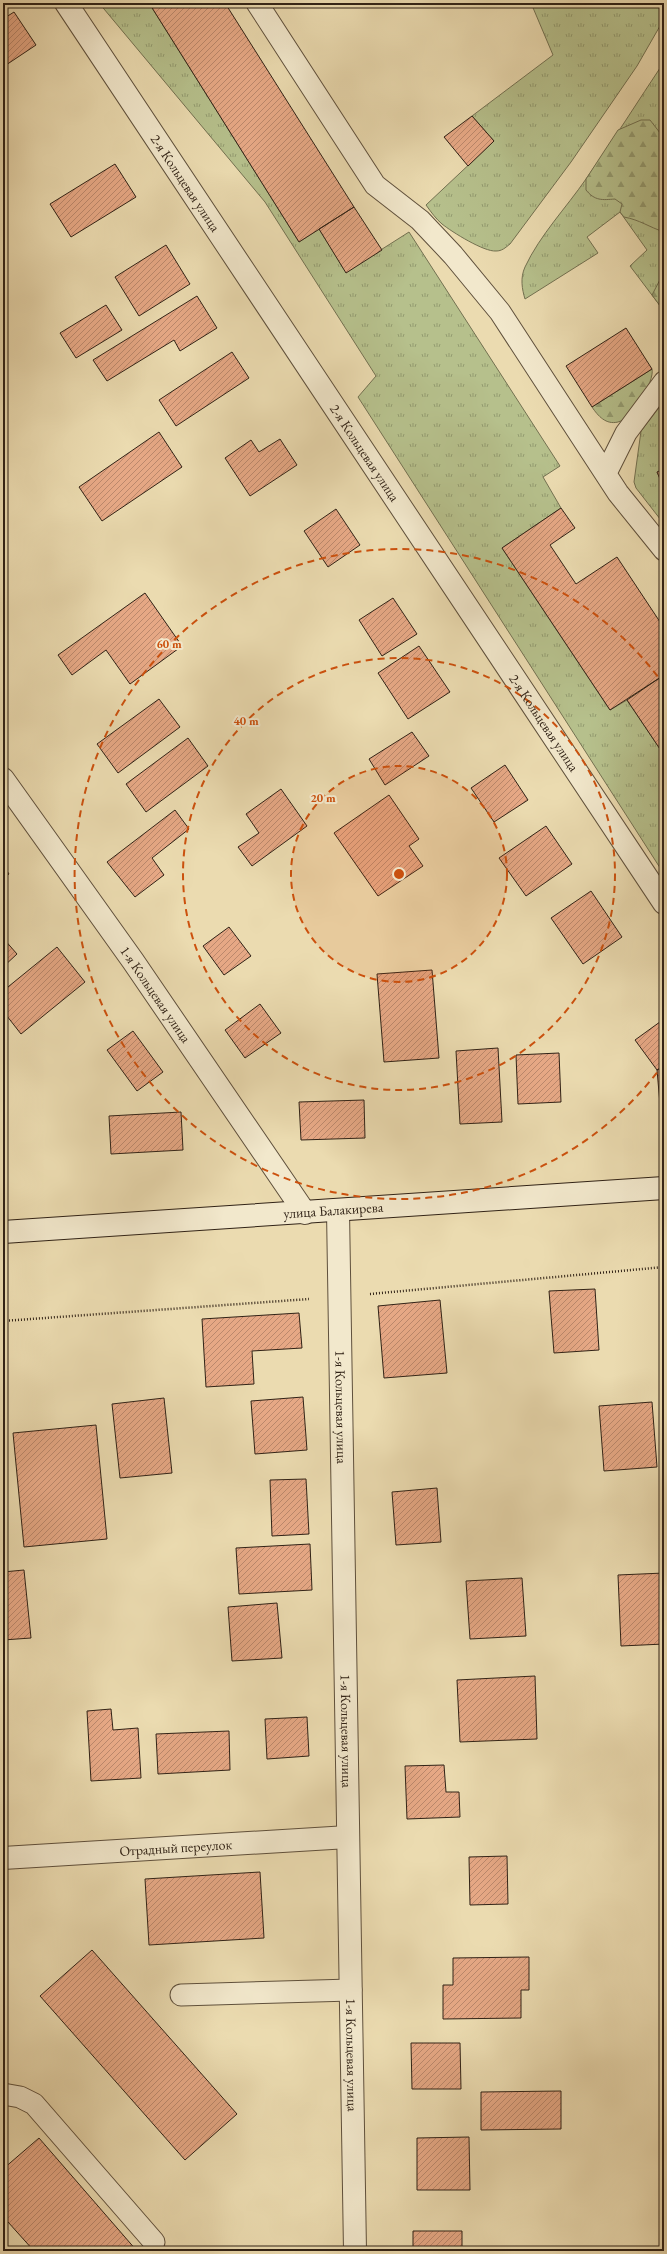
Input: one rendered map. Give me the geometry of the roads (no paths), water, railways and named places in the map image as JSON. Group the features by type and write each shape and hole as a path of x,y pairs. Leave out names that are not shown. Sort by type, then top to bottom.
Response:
{"street":[{"name":"2-я Кольцевая улица","path":"66,3 664,903"},
{"name":"1-я Кольцевая улица","path":"3,779 133,961 305,1213"},
{"name":"улица Балакирева","path":"3,1232 338,1211 664,1188"},
{"name":"1-я Кольцевая улица","path":"338,1211 355,2251"},
{"name":"Отрадный переулок","path":"3,1858 348,1837"}],"lane":[{"path":"257,3 375,185 420,220 453,255 500,312 618,493 664,550"},
{"path":"606,473 626,433 664,382"},
{"path":"181,1995 351,1990"},
{"path":"3,2094 20,2097 34,2104 154,2242"}]}
